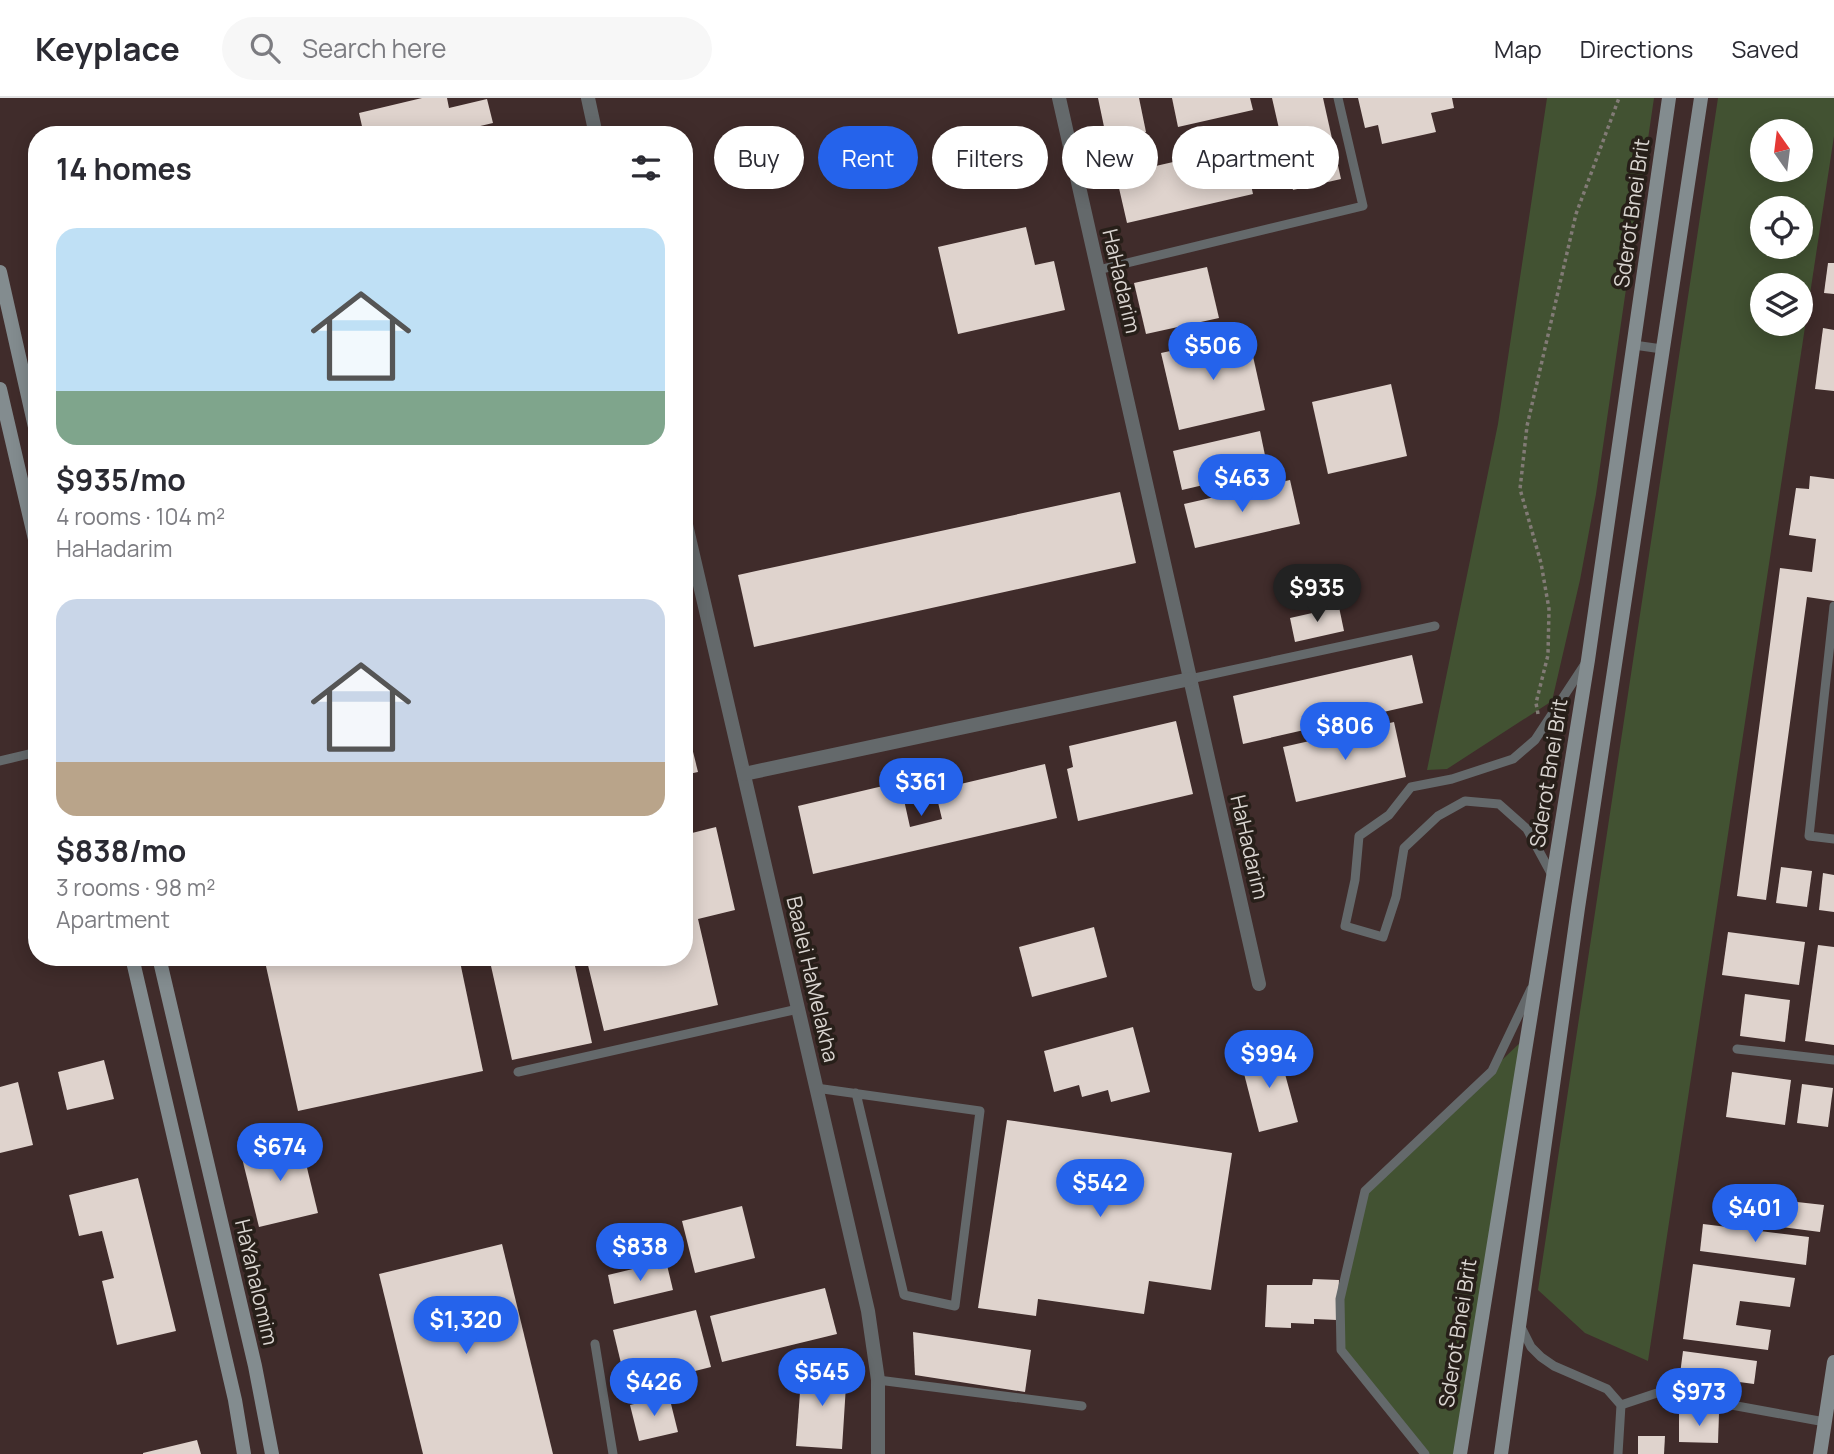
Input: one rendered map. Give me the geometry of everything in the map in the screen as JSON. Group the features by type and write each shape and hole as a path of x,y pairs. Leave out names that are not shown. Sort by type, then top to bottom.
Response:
{"main road":[{"name":"Sderot Bnei Brit","path":"1460,1454 1533,984 1588,660 1669,98"},
{"path":"1501,1454 1701,98"},
{"path":"0,272 28,397"},
{"path":"0,389 4,422 28,509"},
{"path":"4,422 28,416"},
{"path":"0,452 17,462"},
{"path":"134,966 235,1400 244,1454"},
{"name":"HaYahalomim","path":"161,966 272,1454"},
{"path":"1820,1454 1834,1362"}],"street":[{"path":"588,98 594,126"},
{"name":"HaHadarim","path":"1059,98 1259,984"},
{"name":"Baalei HaMelakha","path":"693,555 868,1311 878,1380 878,1454"},
{"path":"744,774 1190,679"}],"lane":[{"path":"1098,270 1363,205 1338,98"},
{"path":"1634,345 1662,349"},
{"path":"1834,606 1808,836 1834,839"},
{"path":"1190,679 1435,626"},
{"path":"1552,875 1527,829 1499,804 1465,801 1438,816 1404,848 1396,897 1383,937 1345,926 1355,880 1359,836 1389,815 1411,787 1452,779 1513,759 1541,730 1588,660"},
{"path":"0,761 28,753"},
{"path":"1425,1454 1342,1350 1340,1300 1365,1191 1492,1071 1533,984"},
{"path":"518,1072 798,1009"},
{"path":"1737,1049 1834,1060"},
{"path":"817,1088 856,1093 981,1111 955,1306 904,1295 856,1093"},
{"path":"1519,1323 1531,1347 1541,1357 1554,1366 1607,1389 1621,1405 1618,1454"},
{"path":"595,1344 613,1454"},
{"path":"878,1380 1082,1406"},
{"path":"1621,1405 1660,1392 1825,1422"}],"path":[{"path":"1541,730 1536,703 1548,655 1549,609 1541,563 1520,489 1527,426 1576,214 1619,98"}],"shaded area":[{"path":"0,98 1834,98 1834,1454 0,1454"}],"green space":[{"path":"1547,98 1654,98 1596,494 1580,580 1552,701 1447,769 1427,770 1498,424"},
{"path":"1718,98 1834,98 1834,136 1813,274 1750,273 1750,336 1804,336 1648,1361 1585,1333 1538,1290"},
{"path":"1525,1038 1460,1454 1425,1454 1341,1350 1340,1299 1365,1191"}],"building":[{"path":"422,98 447,98 449,108 487,99 493,123 480,126 362,126 359,113"},
{"path":"1098,98 1139,98 1145,126 1104,126"},
{"path":"1172,98 1250,98 1253,110 1178,126"},
{"path":"1272,98 1323,98 1329,126 1278,126"},
{"path":"1358,98 1452,98 1454,108 1431,113 1436,132 1382,144 1378,125 1365,128"},
{"path":"1172,162 1172,189 1252,189 1253,194 1127,223 1119,189 1158,189 1158,165"},
{"path":"1026,227 1035,265 1054,261 1065,310 958,334 938,247"},
{"path":"1828,263 1834,263 1834,294 1824,293"},
{"path":"1207,267 1219,318 1146,334 1134,283"},
{"path":"1823,328 1834,330 1834,391 1815,389"},
{"path":"1248,334 1265,410 1179,430 1161,353"},
{"path":"1391,384 1407,456 1328,474 1312,402"},
{"path":"1260,431 1268,470 1182,490 1173,451"},
{"path":"1810,476 1834,479 1834,601 1807,597 1766,900 1737,896 1780,568 1812,572 1816,539 1789,535 1796,488 1809,489"},
{"path":"1290,480 1300,524 1195,548 1184,504"},
{"path":"1120,492 1136,563 754,647 738,575"},
{"path":"1339,607 1344,631 1295,642 1290,618"},
{"path":"1412,655 1423,703 1243,744 1233,696"},
{"path":"1176,721 1193,794 1078,821 1067,769 1073,767 1069,746"},
{"path":"1394,722 1406,777 1296,802 1283,747"},
{"path":"693,752 698,772 693,773"},
{"path":"1045,764 1057,818 813,874 798,806 900,782 910,827 942,819 935,790"},
{"path":"716,827 735,910 698,919 718,1005 604,1031 588,966 693,966 693,833"},
{"path":"1781,867 1812,871 1807,907 1776,903"},
{"path":"1823,873 1834,875 1834,912 1819,910"},
{"path":"1094,927 1107,977 1032,997 1019,947"},
{"path":"1728,932 1805,942 1799,985 1722,975"},
{"path":"1818,945 1834,947 1834,1045 1805,1041"},
{"path":"266,966 461,966 483,1071 298,1111"},
{"path":"491,966 575,966 592,1043 512,1060"},
{"path":"1745,994 1790,1000 1785,1042 1740,1036"},
{"path":"1133,1027 1150,1092 1111,1102 1108,1090 1082,1097 1079,1085 1054,1092 1044,1051"},
{"path":"1278,1048 1298,1122 1259,1132 1240,1058"},
{"path":"104,1060 114,1099 67,1110 58,1072"},
{"path":"1732,1072 1791,1080 1785,1125 1726,1117"},
{"path":"18,1082 33,1145 0,1153 0,1087"},
{"path":"1802,1084 1833,1088 1828,1127 1797,1123"},
{"path":"1007,1120 1232,1153 1211,1290 1149,1281 1144,1314 1038,1299 1036,1316 978,1308"},
{"path":"300,1139 318,1213 259,1227 241,1154"},
{"path":"138,1178 176,1331 117,1345 102,1281 114,1278 102,1231 79,1236 69,1195"},
{"path":"1779,1200 1824,1205 1820,1232 1775,1226"},
{"path":"742,1206 755,1258 695,1273 682,1221"},
{"path":"1703,1224 1809,1237 1806,1265 1700,1251"},
{"path":"502,1244 553,1454 423,1454 379,1274"},
{"path":"666,1261 673,1290 614,1304 608,1275"},
{"path":"1693,1264 1795,1278 1790,1307 1740,1301 1736,1325 1771,1330 1768,1350 1683,1339"},
{"path":"1313,1279 1339,1280 1337,1320 1314,1319 1314,1324 1291,1323 1291,1328 1265,1327 1267,1285 1312,1285"},
{"path":"825,1288 837,1334 722,1362 710,1316"},
{"path":"696,1310 711,1367 627,1388 613,1330"},
{"path":"913,1332 1031,1350 1025,1392 915,1375"},
{"path":"1683,1351 1757,1361 1754,1384 1680,1374"},
{"path":"802,1366 847,1369 842,1449 796,1446"},
{"path":"669,1396 678,1432 639,1441 630,1405"},
{"path":"1679,1413 1719,1413 1718,1443 1679,1442"},
{"path":"1638,1436 1665,1436 1664,1454 1638,1454"},
{"path":"197,1440 201,1454 143,1454 143,1453"}]}
